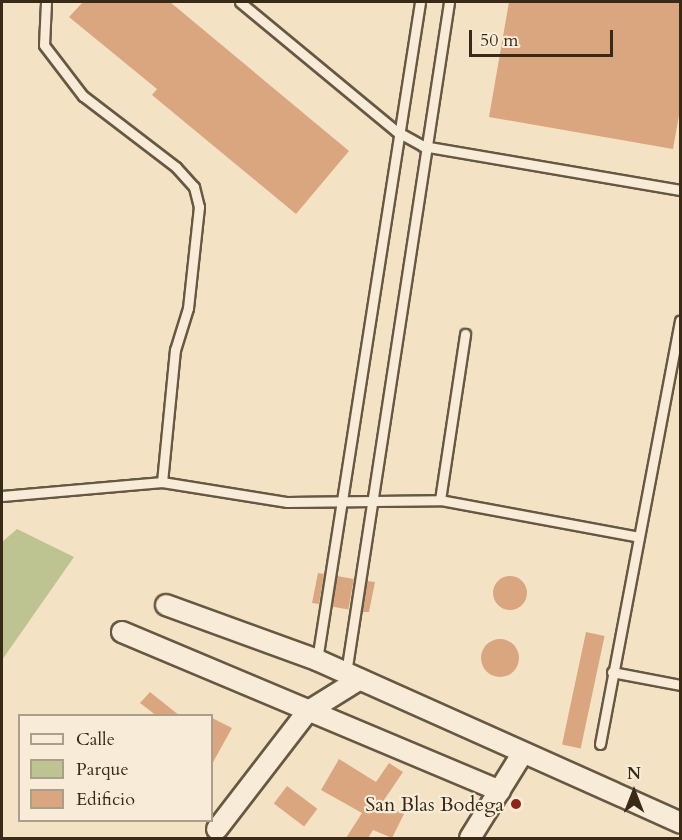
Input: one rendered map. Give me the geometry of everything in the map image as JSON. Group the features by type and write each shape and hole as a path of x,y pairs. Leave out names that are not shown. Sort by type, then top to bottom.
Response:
{"street":[{"path":"166,605 317,660 522,754 681,822"},
{"path":"122,632 307,712 500,791"},
{"path":"217,829 307,712 353,676"},
{"path":"470,838 522,754"}],"lane":[{"path":"46,2 44,45 83,96 176,167 194,187 199,207 188,308 175,350 162,482"},
{"path":"240,2 396,131 423,146 681,190"},
{"path":"317,660 396,131 420,2"},
{"path":"353,676 372,497 423,146 449,2"},
{"path":"600,744 681,320"},
{"path":"440,500 465,334"},
{"path":"2,496 162,482 287,502 372,497 440,500 639,537"},
{"path":"612,672 681,685"}],"green space":[{"path":"17,529 74,557 2,660 2,542"}],"building":[{"path":"83,2 170,2 349,151 296,214 152,95 157,89 69,17"},
{"path":"509,2 681,2 681,104 673,149 489,117"},
{"path":"318,573 324,574 319,604 312,603"},
{"path":"337,576 354,579 348,609 332,607"},
{"path":"510,576 522,581 527,593 522,605 510,610 498,605 493,593 498,581"},
{"path":"367,581 375,582 369,612 362,612"},
{"path":"586,632 605,636 581,748 562,744"},
{"path":"500,639 514,644 519,658 514,672 500,677 486,672 481,658 486,644"},
{"path":"150,692 178,714 154,714 140,703"},
{"path":"213,718 232,728 213,762"},
{"path":"339,759 376,782 389,763 403,772 382,803 404,814 392,838 373,830 368,838 346,838 362,813 321,790"},
{"path":"287,786 317,809 304,826 274,804"}],"place":[{"name":"San Blas Bodega","path":"516,804"}]}
